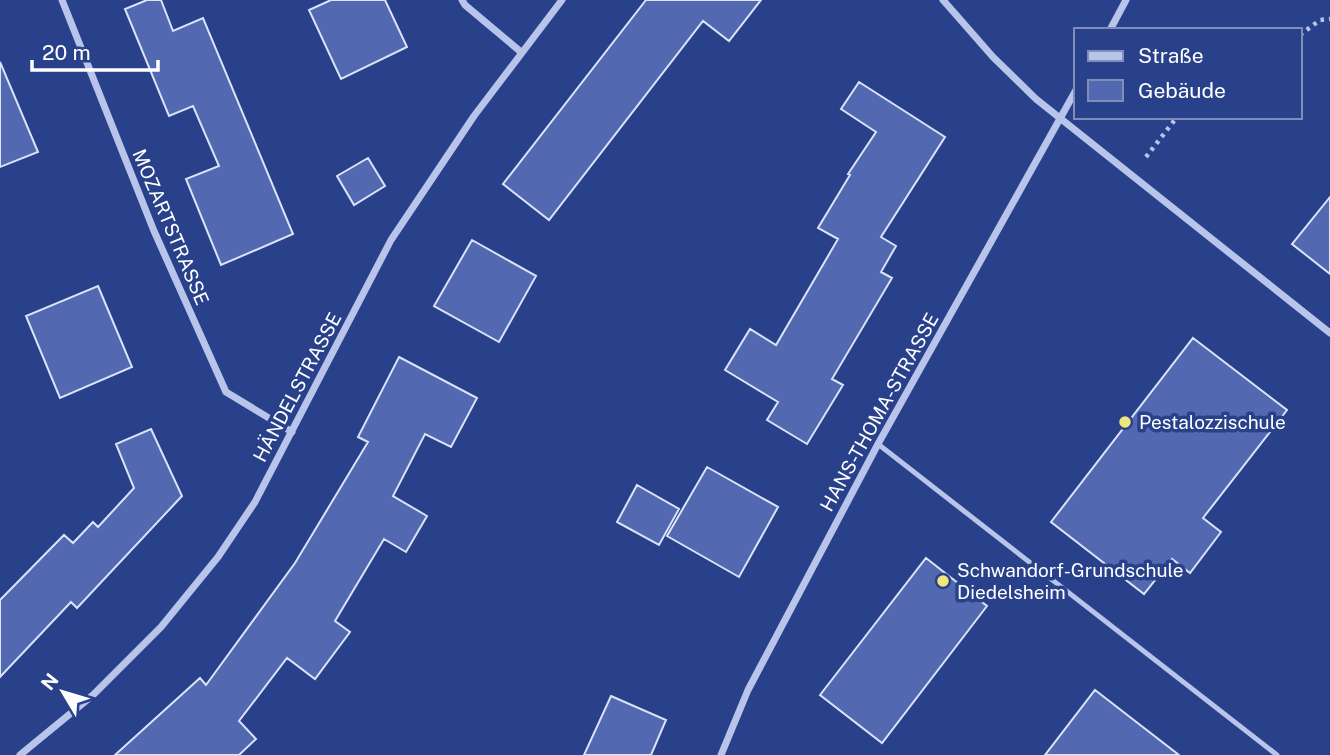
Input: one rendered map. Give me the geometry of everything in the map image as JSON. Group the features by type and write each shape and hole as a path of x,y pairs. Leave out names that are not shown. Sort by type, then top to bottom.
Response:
{"street":[{"name":"MOZARTSTRASSE","path":"62,0 154,231 226,392 292,432"},
{"path":"463,0 465,5 521,52"},
{"name":"HÄNDELSTRASSE","path":"20,755 93,695 161,627 218,558 255,502 391,240 474,116 562,0"},
{"path":"943,0 993,57 1036,99 1330,333"},
{"path":"1111,28 1126,0"},
{"name":"HANS-THOMA-STRASSE","path":"721,755 748,690 878,444 1074,94"}],"lane":[{"path":"878,444 1277,755"}],"path":[{"path":"1302,34 1320,20 1330,19"},
{"path":"1132,174 1175,119"}],"building":[{"path":"147,0 161,0 173,31 203,18 293,234 221,265 186,179 219,166 193,106 169,116 125,9"},
{"path":"331,0 385,0 407,47 341,79 309,10"},
{"path":"646,0 761,0 729,41 703,21 549,220 503,184"},
{"path":"0,62 38,152 0,167"},
{"path":"859,82 945,137 881,237 896,246 881,272 892,278 832,379 843,385 807,444 767,420 778,402 725,370 750,329 776,345 838,239 818,228 850,175 848,174 876,132 841,109"},
{"path":"368,158 385,186 354,205 337,176"},
{"path":"1330,197 1330,274 1292,244"},
{"path":"472,240 536,276 499,342 434,306"},
{"path":"98,286 132,367 60,398 26,316"},
{"path":"1193,338 1287,410 1203,518 1221,532 1190,573 1172,559 1144,594 1051,522"},
{"path":"399,357 477,398 451,447 425,434 393,496 427,516 406,552 384,539 335,621 350,632 315,679 287,658 239,721 256,739 239,755 115,755 200,678 206,685 295,563 368,442 358,437"},
{"path":"151,429 182,496 77,608 71,602 0,677 0,600 64,535 73,543 93,522 98,527 134,488 116,444"},
{"path":"707,467 778,507 739,577 667,536"},
{"path":"637,485 679,509 659,545 617,522"},
{"path":"926,558 987,606 882,743 820,695"},
{"path":"1095,690 1179,755 1045,755"},
{"path":"611,696 666,720 651,755 584,755"}],"place":[{"name":"Pestalozzischule","path":"1125,422"},
{"name":"Schwandorf-Grundschule Diedelsheim","path":"943,581"}]}
